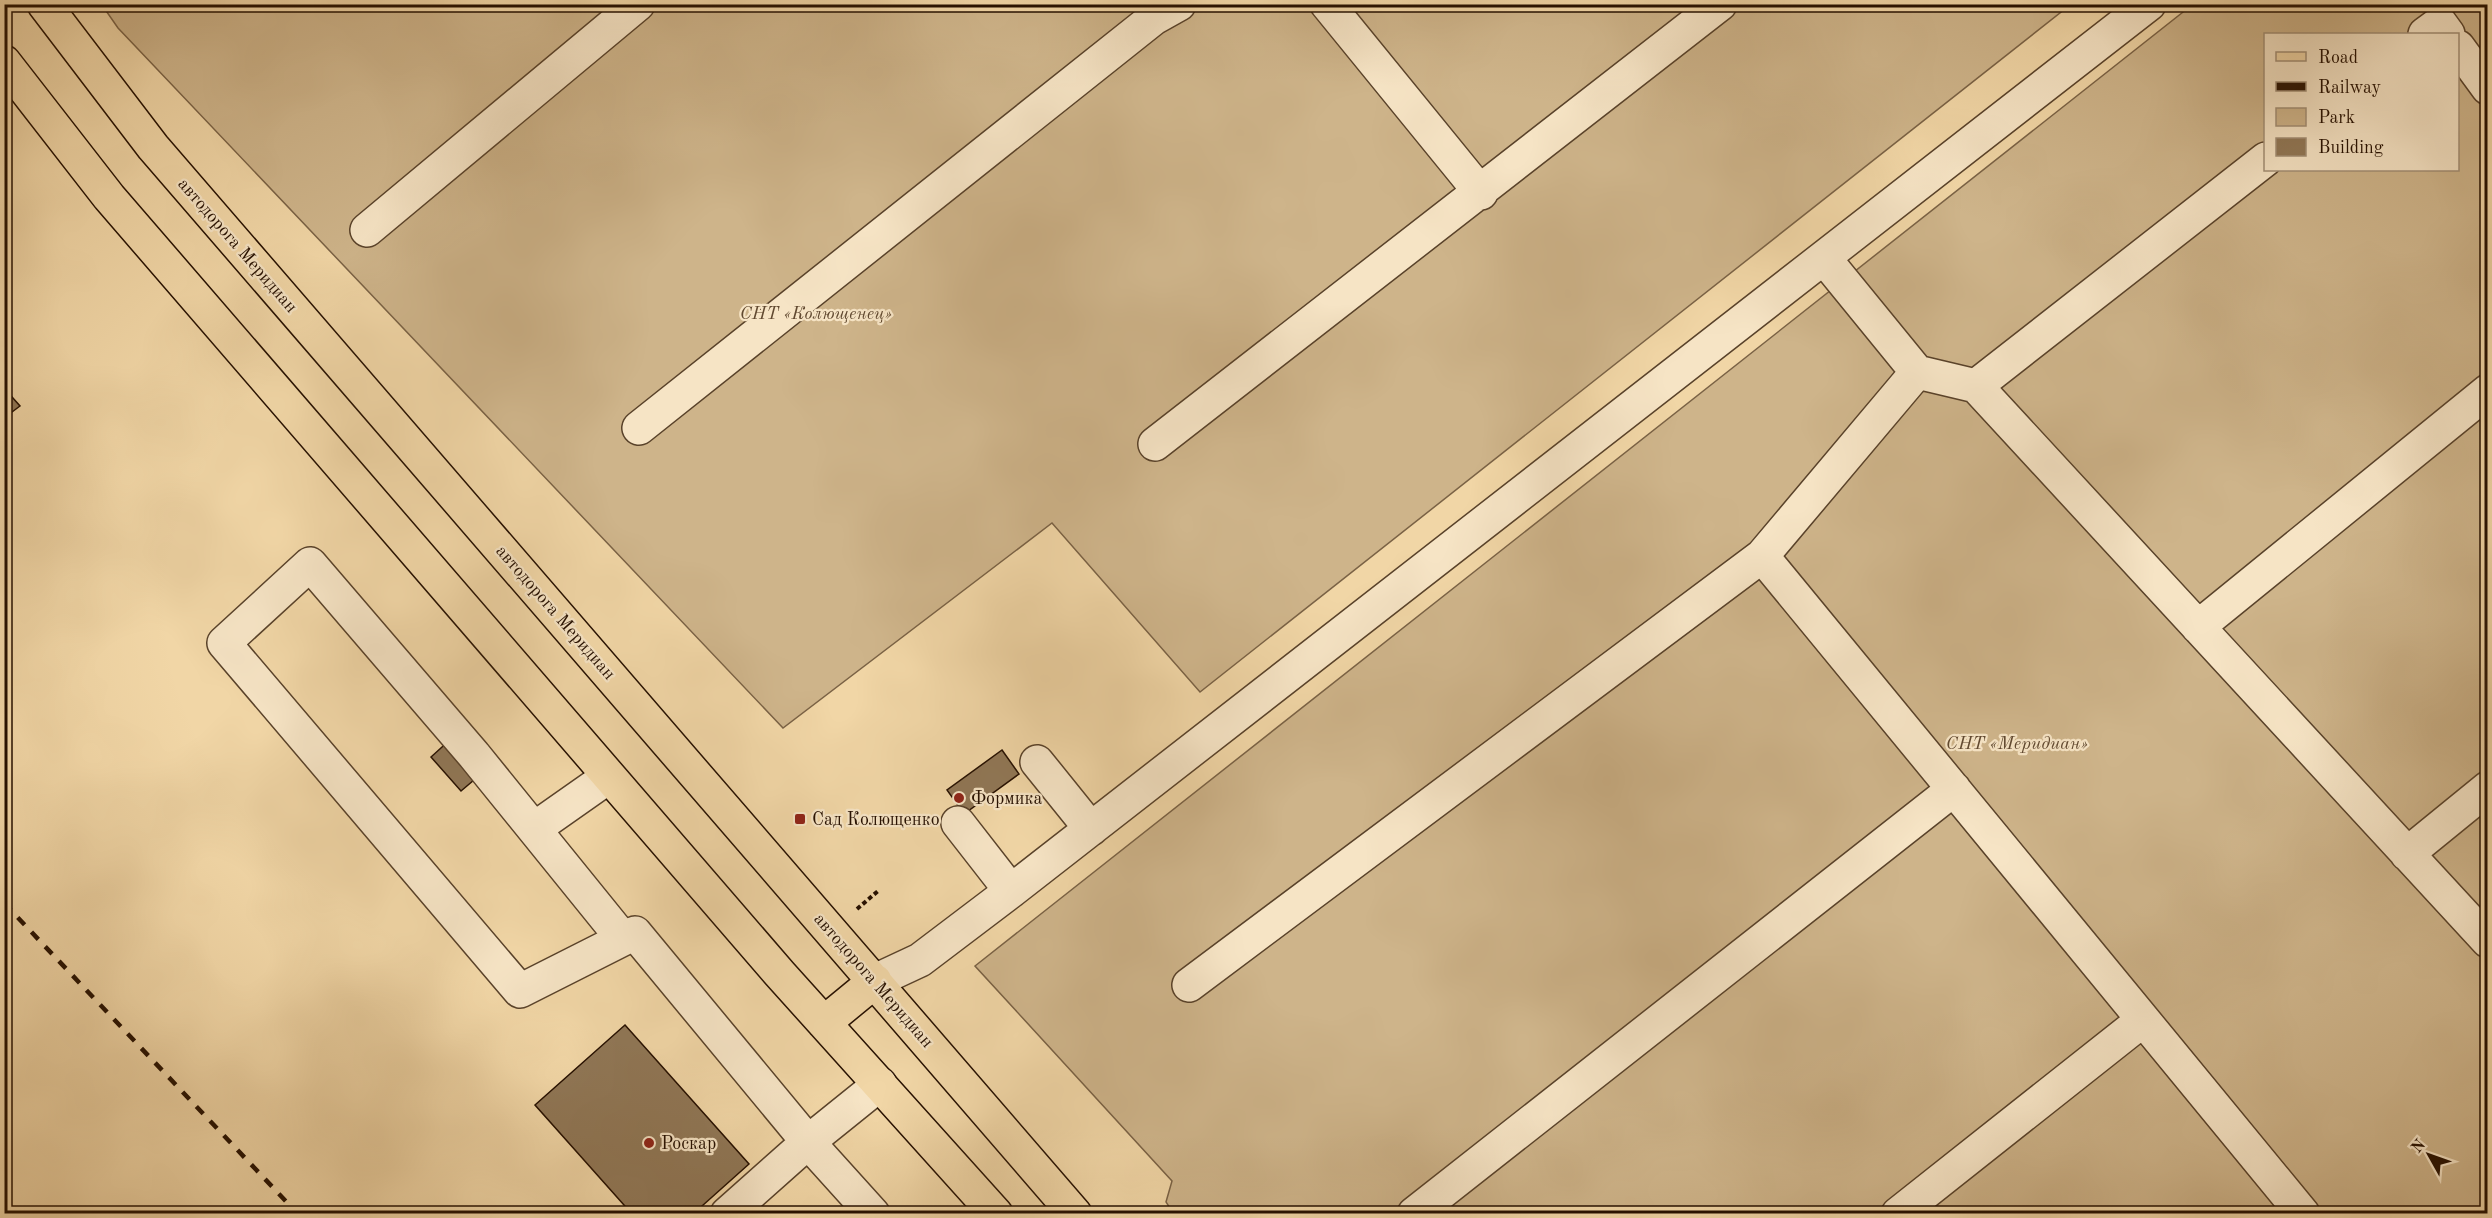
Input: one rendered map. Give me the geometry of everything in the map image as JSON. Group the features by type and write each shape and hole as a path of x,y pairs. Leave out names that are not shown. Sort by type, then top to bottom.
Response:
{"main road":[{"name":"автодорога Меридиан","path":"44,4 153,147 1075,1214"},
{"path":"4,62 109,197 608,777 824,1023 996,1214"},
{"path":"824,1023 875,981"}],"street":[{"path":"367,230 638,4"},
{"path":"639,428 1154,18 1179,4"},
{"path":"1328,4 1481,192"},
{"path":"1155,444 1720,4"},
{"path":"875,981 920,960 1011,891 2149,4"},
{"path":"2426,33 2440,23 2447,33"},
{"path":"2459,50 2487,88"},
{"path":"1976,386 2264,160"},
{"path":"1824,258 1917,372 1976,386 2487,941"},
{"path":"1189,985 1762,556 1917,372"},
{"path":"2198,627 2487,391"},
{"path":"1762,556 2303,1214"},
{"path":"623,939 474,755 310,564 224,643 520,991 635,933 808,1142 873,1214"},
{"path":"1037,762 1091,829"},
{"path":"534,829 608,777"},
{"path":"2407,854 2487,788"},
{"path":"1414,1214 1954,789"},
{"path":"958,823 1011,891"},
{"path":"1898,1214 2143,1020"},
{"path":"727,1214 808,1142 880,1084"}],"green space":[{"name":"СНТ «Колющенец»","path":"102,5 2070,5 1200,692 1052,523 783,728 118,28"},
{"name":"СНТ «Меридиан»","path":"2192,5 2487,5 2487,1213 1173,1213 1166,1202 1172,1181 975,966"}],"building":[{"path":"4,388 20,406 4,418"},
{"path":"463,728 494,763 461,791 431,757"},
{"path":"1002,750 1019,774 964,814 947,790"},
{"path":"625,1025 749,1164 693,1214 632,1214 535,1105"}],"railway":[{"path":"4,903 298,1214"}],"place":[{"name":"Формика","path":"959,798"},
{"name":"Сад Колющенко","path":"800,819"},
{"name":"Роскар","path":"649,1143"}]}
